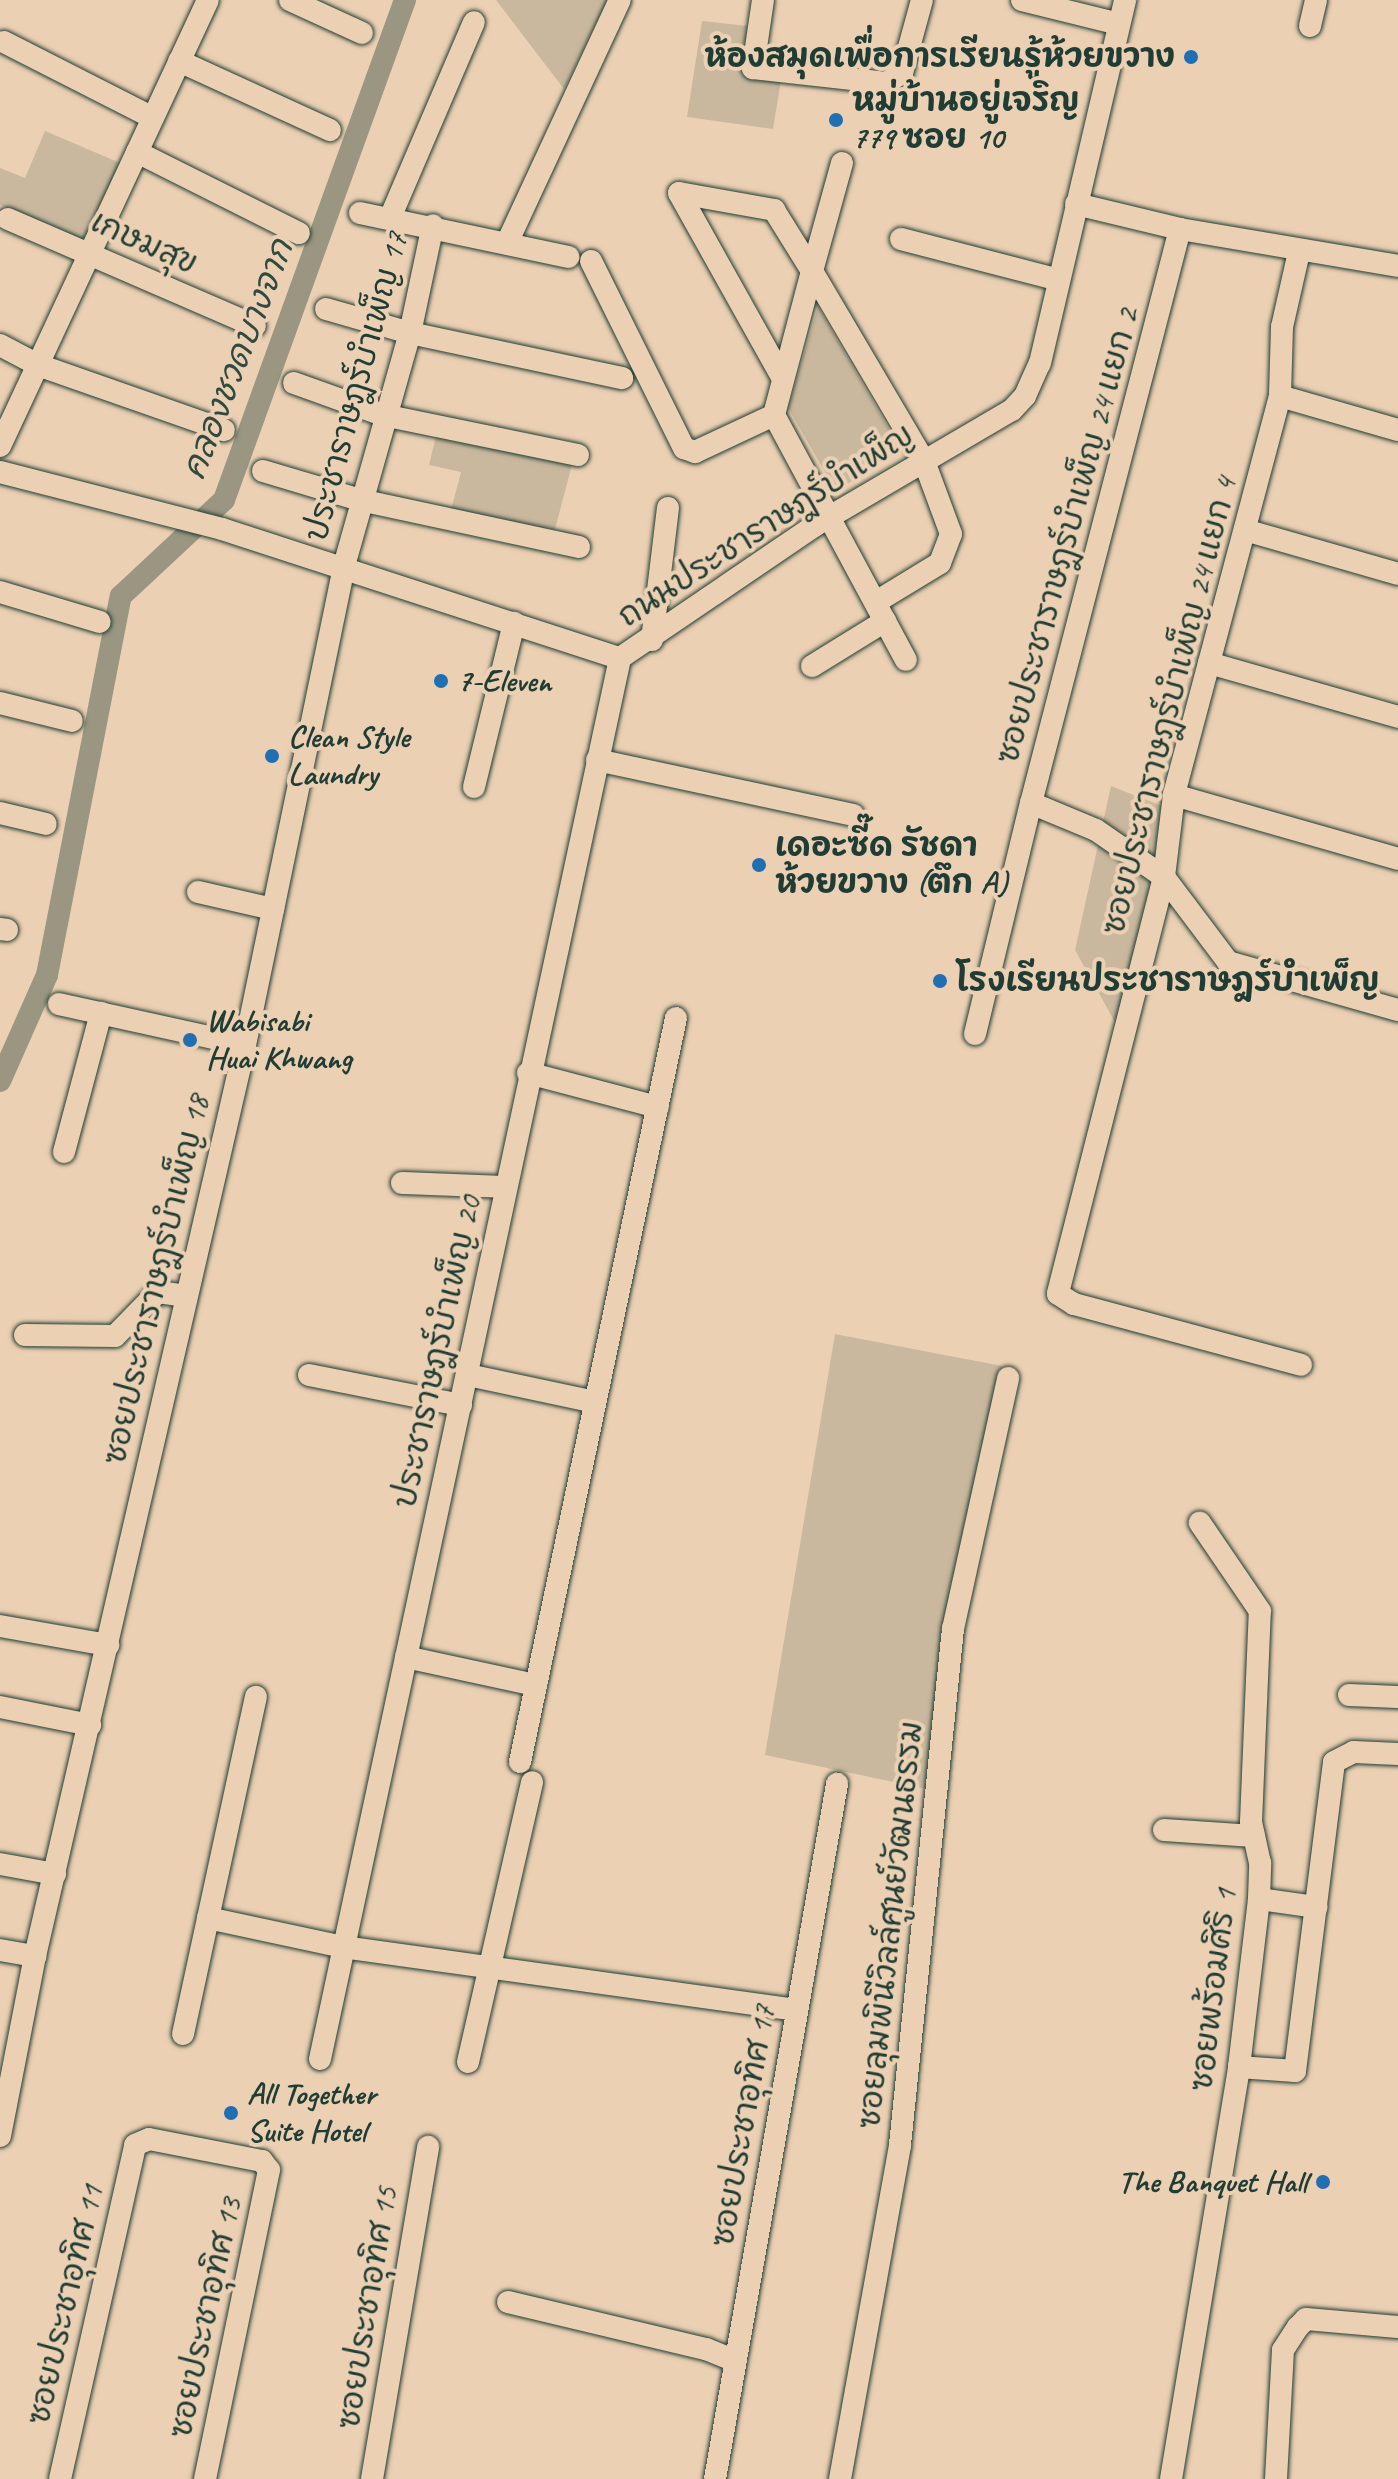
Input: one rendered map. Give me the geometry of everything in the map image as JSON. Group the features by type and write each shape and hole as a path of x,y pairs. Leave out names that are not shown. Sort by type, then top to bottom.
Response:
{"street":[{"path":"290,0 362,33"},
{"path":"507,243 620,0"},
{"path":"763,0 753,68 886,83 902,73 922,0"},
{"path":"1022,0 1119,24"},
{"name":"ถนนประชาราษฎร์บำเพ็ญ","path":"0,472 222,529 344,566 620,658 652,640 829,518 1012,410 1025,396 1040,363 1125,0"},
{"path":"1310,26 1316,0"},
{"path":"0,446 205,1"},
{"path":"390,218 474,22"},
{"path":"4,42 153,118"},
{"path":"179,61 330,130"},
{"path":"137,152 299,233"},
{"path":"842,163 774,415 883,610 906,660"},
{"path":"783,379 679,193 774,210 924,461 950,521 945,555 930,573 812,666"},
{"path":"1076,204 1180,229 1299,252 1398,266"},
{"path":"360,213 433,225 579,259 684,448 695,452 774,415"},
{"name":"เกษมสุข","path":"8,219 255,326"},
{"name":"ประชาราษฎร์บำเพ็ญ 17","path":"344,566 383,415 410,333 433,225"},
{"name":"ซอยประชาราษฎร์บำเพ็ญ 24 แยก 2","path":"1180,229 1031,803 1096,830 1164,877 1228,962 1398,1010"},
{"path":"901,239 1059,280"},
{"name":"ซอยประชาราษฎร์บำเพ็ญ 24 แยก 4","path":"1299,252 1282,327 1280,396 1174,795 1164,877 1144,942 1090,1180 1060,1271 1058,1294 1074,1304 1301,1365"},
{"path":"326,309 410,333 622,378"},
{"path":"0,345 38,365 224,430"},
{"path":"294,383 383,415 578,455"},
{"path":"1280,396 1398,430"},
{"path":"263,471 360,500 579,547"},
{"path":"652,640 668,508"},
{"path":"1245,530 1398,574"},
{"name":"ซอยประชาราษฎร์บำเพ็ญ 18","path":"0,2136 35,1956 245,1045 344,566"},
{"path":"0,592 100,622"},
{"path":"474,787 514,623"},
{"name":"ประชาราษฎร์บำเพ็ญ 20","path":"320,2059 468,1375 528,1073 620,658"},
{"path":"1209,663 1398,717"},
{"path":"0,703 72,721"},
{"path":"597,760 853,815"},
{"path":"1174,795 1398,859"},
{"path":"975,1034 1031,803"},
{"path":"0,813 46,824"},
{"path":"198,892 273,909"},
{"path":"59,1004 245,1045"},
{"path":"64,1152 101,1013"},
{"path":"520,1762 676,1018"},
{"path":"528,1073 658,1107"},
{"path":"402,1183 505,1187"},
{"path":"25,1335 115,1336 158,1292 185,1296"},
{"path":"309,1375 461,1405"},
{"path":"468,1375 595,1402"},
{"name":"ซอยลุมพินีวิลล์ศูนย์วัฒนธรรม","path":"840,2479 900,2145 953,1629 1008,1378"},
{"name":"ซอยพร้อมศิริ 1","path":"1171,2479 1239,2067 1259,1899 1260,1863 1254,1836 1260,1611 1200,1523"},
{"path":"0,1626 108,1645"},
{"path":"406,1657 536,1685"},
{"path":"1349,1695 1398,1697"},
{"path":"183,2034 256,1697"},
{"path":"0,1707 90,1725"},
{"path":"1239,2067 1295,2071 1334,1762 1354,1752 1398,1754"},
{"path":"468,2062 492,1969 532,1782"},
{"name":"ซอยประชาอุทิศ 17","path":"715,2479 837,1784"},
{"path":"1164,1830 1254,1836"},
{"path":"0,1864 55,1874"},
{"path":"1259,1899 1316,1907"},
{"path":"208,1918 343,1947 796,2010"},
{"path":"0,1950 35,1956"},
{"name":"ซอยประชาอุทิศ 13","path":"135,2145 149,2139 163,2141 262,2161 269,2170 205,2479"},
{"name":"ซอยประชาอุทิศ 11","path":"60,2479 135,2145"},
{"name":"ซอยประชาอุทิศ 15","path":"372,2479 428,2147"},
{"path":"508,2302 706,2349 736,2361"},
{"path":"1276,2479 1283,2350 1298,2327 1306,2319 1398,2327"}],"shaded area":[{"path":"496,0 608,0 564,89"},
{"path":"702,21 747,26 742,75 781,81 773,129 687,117"},
{"path":"45,131 125,165 91,243 0,205 0,168 25,178"},
{"path":"818,307 901,450 836,491 788,408"},
{"path":"437,432 573,461 554,533 451,510 461,472 429,465"},
{"path":"1111,786 1167,808 1121,1033 1075,950"},
{"path":"835,1334 1002,1366 948,1604 927,1789 765,1755"}],"waterway":[{"name":"คลองชวดบางจาก","path":"0,1081 47,975 121,596 224,500 405,0"}],"place":[{"name":"ห้องสมุดเพื่อการเรียนรู้ห้วยขวาง","path":"1191,57"},
{"name":"หมู่บ้านอยู่เจริญ 779 ซอย 10","path":"836,120"},
{"name":"7-Eleven","path":"441,681"},
{"name":"Clean Style Laundry","path":"272,756"},
{"name":"เดอะซี๊ด รัชดา ห้วยขวาง (ตึก A)","path":"759,865"},
{"name":"โรงเรียนประชาราษฎร์บำเพ็ญ","path":"940,981"},
{"name":"Wabisabi Huai Khwang","path":"190,1040"},
{"name":"All Together Suite Hotel","path":"231,2113"},
{"name":"The Banquet Hall","path":"1323,2182"}]}
